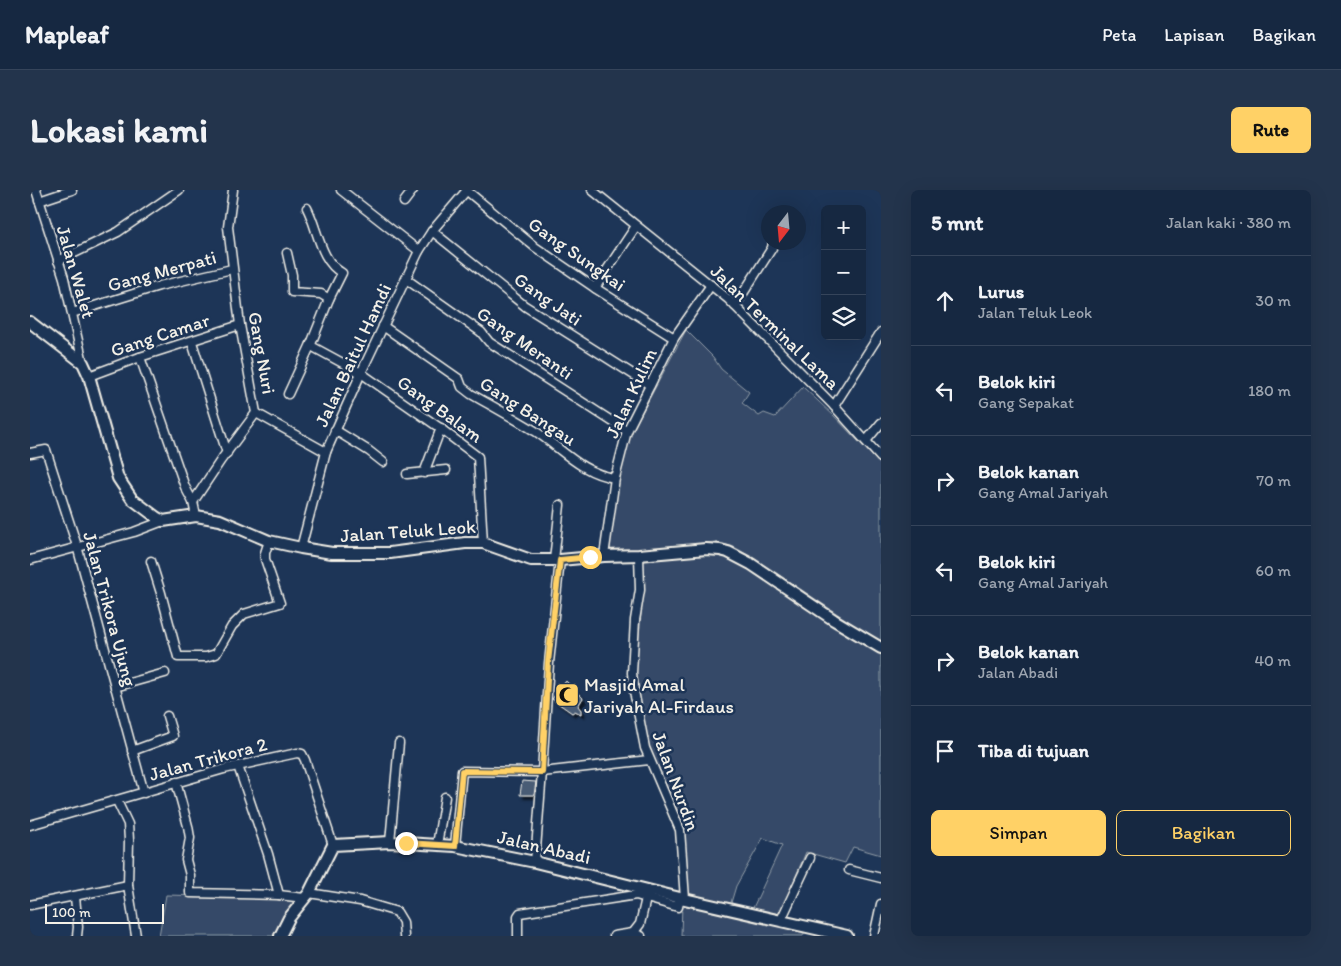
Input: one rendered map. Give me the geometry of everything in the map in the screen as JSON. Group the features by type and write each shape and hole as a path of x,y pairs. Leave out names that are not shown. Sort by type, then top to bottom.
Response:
{"street":[{"name":"Jalan Walet","path":"36,190 58,261 84,363"},
{"path":"39,202 72,190"},
{"path":"58,261 118,232 179,190"},
{"name":"Gang Nuri","path":"193,502 256,413 232,269 228,227 233,190"},
{"path":"341,190 419,251"},
{"path":"404,202 413,190"},
{"name":"Jalan Baitul Hamdi","path":"301,548 326,452 361,372 419,251 432,231 467,190"},
{"name":"Gang Sungkai","path":"467,190 535,247 674,338"},
{"name":"Jalan Terminal Lama","path":"592,190 735,306 834,406 881,458"},
{"path":"288,394 342,273 328,262 307,208"},
{"path":"595,288 636,226"},
{"name":"Gang Jati","path":"432,231 526,306 650,385"},
{"path":"735,306 771,250"},
{"path":"287,253 292,275 292,292 321,294 329,299"},
{"name":"Gang Merpati","path":"72,313 159,286 232,269"},
{"name":"Gang Meranti","path":"406,279 481,332 489,342 627,431"},
{"name":"Jalan Kulim","path":"604,556 615,478 627,431 674,338 711,285"},
{"path":"30,322 84,363 118,478 132,499 163,521"},
{"name":"Gang Camar","path":"89,376 140,357 192,342 240,325"},
{"name":"Gang Bangau","path":"383,326 459,379 462,387 471,394 536,432 581,466 603,476 615,478"},
{"path":"834,406 881,332"},
{"path":"192,342 227,453"},
{"name":"Gang Balam","path":"311,344 313,347 361,372 441,428 479,458 483,543"},
{"path":"140,357 185,487 193,502 196,516"},
{"path":"256,413 326,452"},
{"path":"866,441 881,423"},
{"path":"424,472 441,428"},
{"path":"335,430 383,462"},
{"name":"Jalan Trikora Ujung","path":"30,453 46,450 77,546 144,793"},
{"path":"407,474 446,470"},
{"path":"535,862 560,505"},
{"name":"Jalan Teluk Leok","path":"163,521 196,516 220,520 269,541 332,553 390,553 465,543 483,543 531,560 706,550 728,552 751,564 834,620 881,648"},
{"path":"30,560 134,532 163,521"},
{"path":"151,561 178,657 206,657 216,654 232,626 244,614 280,603 265,559 269,541"},
{"name":"Jalan Nurdin","path":"639,555 640,590 635,620 632,673 641,734 680,830 681,901"},
{"path":"115,687 165,674"},
{"path":"132,751 173,736 167,716"},
{"path":"390,842 399,743"},
{"name":"Jalan Trikora 2","path":"30,824 117,801 176,782 297,753 302,754 305,760 333,845"},
{"path":"455,846 462,771 542,772 650,760"},
{"path":"238,766 280,895"},
{"path":"176,782 190,838 186,860 190,876 190,893 306,896 360,901 397,912 403,922 404,936"},
{"path":"437,845 445,797"},
{"path":"117,801 128,824 128,886 136,936"},
{"name":"Jalan Abadi","path":"333,845 390,842 455,846 535,862 646,894 781,920 809,932 847,936"},
{"path":"280,936 289,918 306,896 333,845"},
{"path":"781,920 810,858"},
{"path":"849,870 881,878"},
{"path":"30,906 128,886"},
{"path":"518,936 518,916 520,913 646,894 640,924 632,935 614,936"},
{"path":"75,897 77,936"},
{"path":"874,936 881,904"}],"shaded area":[{"path":"686,330 713,357 721,369 749,392 742,403 759,416 764,413 775,417 803,387 881,465 881,643 757,560 734,547 716,542 610,552 610,529 618,481 629,437"},
{"path":"712,554 727,556 746,565 881,652 881,855 853,847 845,863 806,852 779,916 752,910 782,845 763,838 736,886 730,906 694,897 688,893 683,822 647,744 636,668 644,583 643,560"},
{"path":"166,895 299,900 276,936 159,936"},
{"path":"682,904 805,931 803,936 681,936"}],"building":[{"name":"Masjid Amal Jariyah Al-Firdaus","path":"566,681 583,698 578,706 581,714 575,711 572,713 552,699"},
{"path":"522,781 536,782 534,795 520,795"}],"place":[{"name":"Masjid Amal Jariyah Al-Firdaus","path":"567,695"}],"route":[{"path":"406,843 455,846 462,771 542,772 548,662 560,560 590,557"}]}
